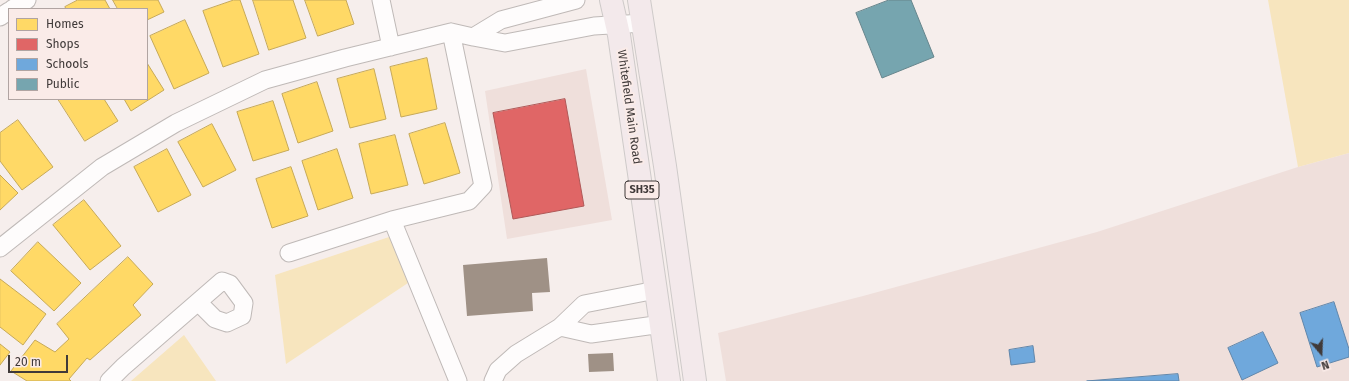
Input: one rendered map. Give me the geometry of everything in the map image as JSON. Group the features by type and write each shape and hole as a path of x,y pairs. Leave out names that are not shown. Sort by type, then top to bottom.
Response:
{"main road":[{"name":"Whitefield Main Road","path":"611,0 615,24 619,35 662,324 669,381"},
{"name":"SH35","path":"639,0 666,166 695,381"}],"street":[{"path":"14,8 27,0"},
{"path":"381,0 391,47"},
{"path":"473,36 501,20 576,0"},
{"path":"0,248 102,167 176,123 265,80 451,32 505,43 594,26 643,23"},
{"path":"289,253 392,220 469,201 483,186 451,32"},
{"path":"392,220 458,381"},
{"path":"493,381 498,370 516,354 560,327 584,304 656,290"},
{"path":"109,381 198,302"},
{"path":"560,327 591,334 662,324"}],"shaded area":[{"path":"1268,0 1349,0 1349,153 1298,167"},
{"path":"586,69 612,220 507,239 485,91"},
{"path":"1349,153 1349,381 726,381 718,333 863,296 1097,232 1298,167"},
{"path":"392,236 408,283 286,364 275,275"},
{"path":"184,335 216,381 131,381"}],"building: Homes":[{"path":"78,0 105,0 109,8 66,8"},
{"path":"113,0 158,0 164,12 148,20 148,8 117,8"},
{"path":"234,0 240,0 259,54 223,67 203,11"},
{"path":"253,0 293,0 306,38 269,50"},
{"path":"305,0 346,0 354,24 318,36"},
{"path":"185,20 209,73 174,89 150,36"},
{"path":"427,58 437,109 401,117 390,67"},
{"path":"148,65 164,90 131,111 125,100 148,100"},
{"path":"374,69 386,119 350,128 337,79"},
{"path":"317,82 333,131 298,143 282,94"},
{"path":"59,100 105,100 118,121 85,141"},
{"path":"273,101 289,150 253,161 237,112"},
{"path":"18,120 53,167 22,190 0,161 0,133"},
{"path":"445,123 460,173 424,184 409,134"},
{"path":"212,124 236,170 203,187 178,142"},
{"path":"395,135 408,185 371,194 359,144"},
{"path":"167,149 191,195 158,212 134,167"},
{"path":"337,149 353,198 318,210 302,161"},
{"path":"291,167 308,216 272,228 256,179"},
{"path":"0,175 18,193 0,210"},
{"path":"84,200 121,246 90,270 53,225"},
{"path":"38,242 81,283 54,311 11,271"},
{"path":"128,257 153,284 133,305 141,315 90,360 87,358 69,379 71,381 27,381 11,371 35,340 55,352 69,339 57,324"},
{"path":"0,279 46,314 23,345 0,327"},
{"path":"0,344 10,352 0,365"}],"building: Shops":[{"path":"565,99 584,206 513,219 493,113"}],"building: Schools":[{"path":"1334,302 1349,349 1349,357 1317,367 1300,313"},
{"path":"1263,332 1278,363 1242,380 1228,348"},
{"path":"1033,346 1035,362 1011,365 1009,350"},
{"path":"1178,374 1179,381 1087,381"}],"building: Public":[{"path":"889,0 911,0 934,57 882,78 856,13"}],"building: Other":[{"path":"547,258 550,292 532,293 533,311 467,316 463,265"},
{"path":"613,353 614,371 589,372 588,354"}]}
